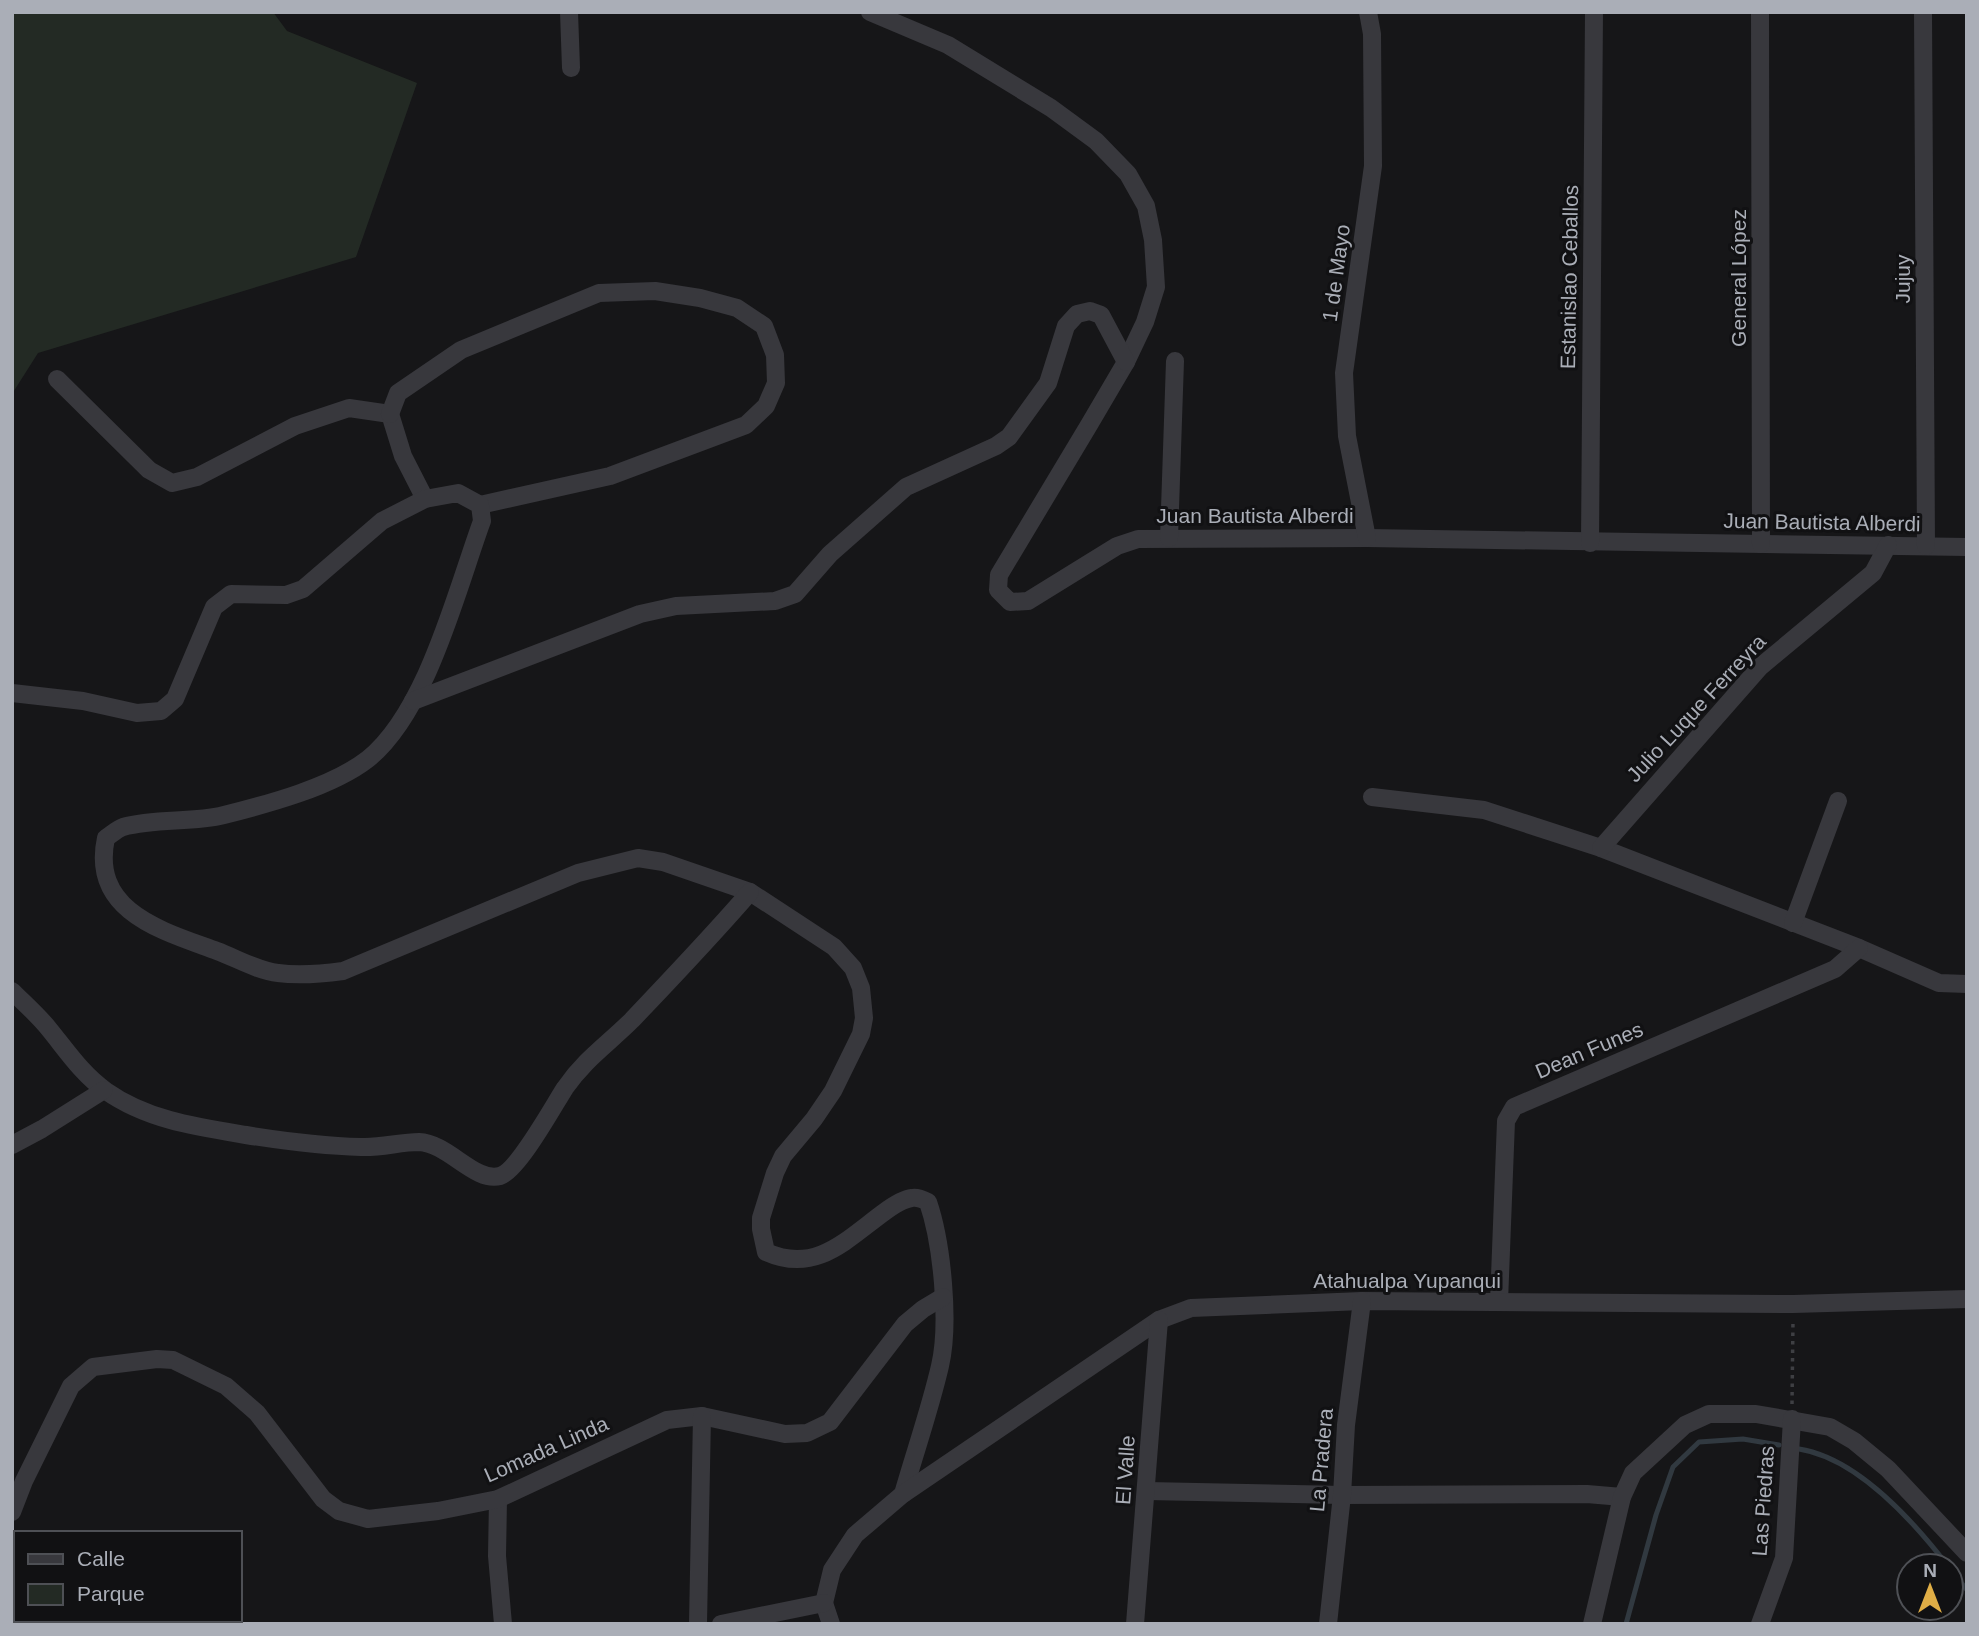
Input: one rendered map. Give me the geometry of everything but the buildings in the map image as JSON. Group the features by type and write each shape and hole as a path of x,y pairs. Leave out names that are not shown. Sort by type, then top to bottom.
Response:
{"street":[{"path":"569,12 571,68"},
{"name":"Juan Bautista Alberdi","path":"870,12 948,45 1051,108 1096,141 1128,174 1146,206 1153,240 1156,287 1145,322 1126,362 1013,547 999,575 998,590 1010,602 1028,601 1117,546 1138,538 1367,538 1967,547"},
{"name":"1 de Mayo","path":"1367,538 1347,436 1344,373 1373,166 1372,34 1368,12"},
{"name":"Estanislao Ceballos","path":"1590,543 1594,12"},
{"name":"General López","path":"1760,12 1761,544"},
{"name":"Jujuy","path":"1923,12 1926,546"},
{"path":"12,693 83,701 137,713 161,711 175,699 214,607 231,594 286,595 303,589 382,521 425,499 458,493 480,505 610,475 746,425 766,406 776,383 775,355 764,326 737,309 700,298 655,291 599,293 461,351 398,393 390,414 403,456 425,499"},
{"path":"413,701 640,614 676,606 775,601 795,594 831,554 906,487 996,446 1009,437 1048,383 1066,326 1077,314 1090,311 1101,315 1126,362"},
{"path":"1169,538 1175,361"},
{"path":"57,379 149,470 172,483 197,477 295,426 349,408 390,414"},
{"path":"480,505 482,521 420,691 393,732 368,759 343,774 282,799 220,816 121,827 106,838 102,855 106,880 124,905 152,927 275,973 310,976 343,971 578,873 638,858 663,862 750,892 834,947 853,968 862,988 862,1034 833,1091 783,1156 761,1218 761,1229 766,1252 782,1259 812,1259 837,1246 893,1206 913,1198 928,1202 935,1222 944,1331 941,1363 903,1494"},
{"name":"Julio Luque Ferreyra","path":"1601,848 1759,667 1873,573 1888,545"},
{"path":"1372,797 1484,810 1601,848 1859,948 1939,983 1967,984"},
{"path":"1793,923 1838,801"},
{"path":"12,991 48,1027 76,1065 104,1090 134,1109 188,1125 302,1144 364,1147 420,1142 438,1145 484,1176 500,1176 511,1169 551,1113 565,1088 591,1056 637,1014 750,892"},
{"name":"Dean Funes","path":"1499,1302 1506,1121 1514,1107 1835,969 1859,948"},
{"path":"12,1145 104,1090"},
{"name":"Lomada Linda","path":"12,1512 24,1481 71,1386 93,1367 157,1359 173,1360 226,1386 257,1413 323,1499 339,1511 368,1519 438,1511 498,1499 667,1420 702,1416 785,1434 807,1433 830,1422 905,1324 923,1308 943,1297"},
{"name":"Atahualpa Yupanqui","path":"824,1603 832,1570 855,1535 903,1494 1159,1320 1191,1308 1362,1301 1793,1304 1967,1299"},
{"name":"La Pradera","path":"1328,1624 1342,1495 1346,1425 1362,1301"},
{"name":"El Valle","path":"1135,1624 1159,1320"},
{"path":"1592,1624 1622,1497 1633,1474 1685,1426 1709,1414 1756,1414 1830,1427 1854,1441 1888,1469 1967,1553"},
{"path":"698,1624 702,1416"},
{"name":"Las Piedras","path":"1760,1624 1784,1558 1791,1419"},
{"path":"1147,1491 1342,1495 1587,1494 1622,1497"},
{"path":"498,1499 497,1556 503,1624"},
{"path":"720,1624 824,1603 831,1624"}],"path":[{"path":"1791,1419 1793,1304"}],"green space":[{"path":"12,12 273,12 287,31 417,83 356,257 38,353 12,394"}],"waterway":[{"path":"1626,1624 1656,1515 1673,1467 1699,1442 1743,1439 1779,1445"},
{"path":"1799,1449 1821,1455 1863,1478 1919,1530 1937,1552"}]}
